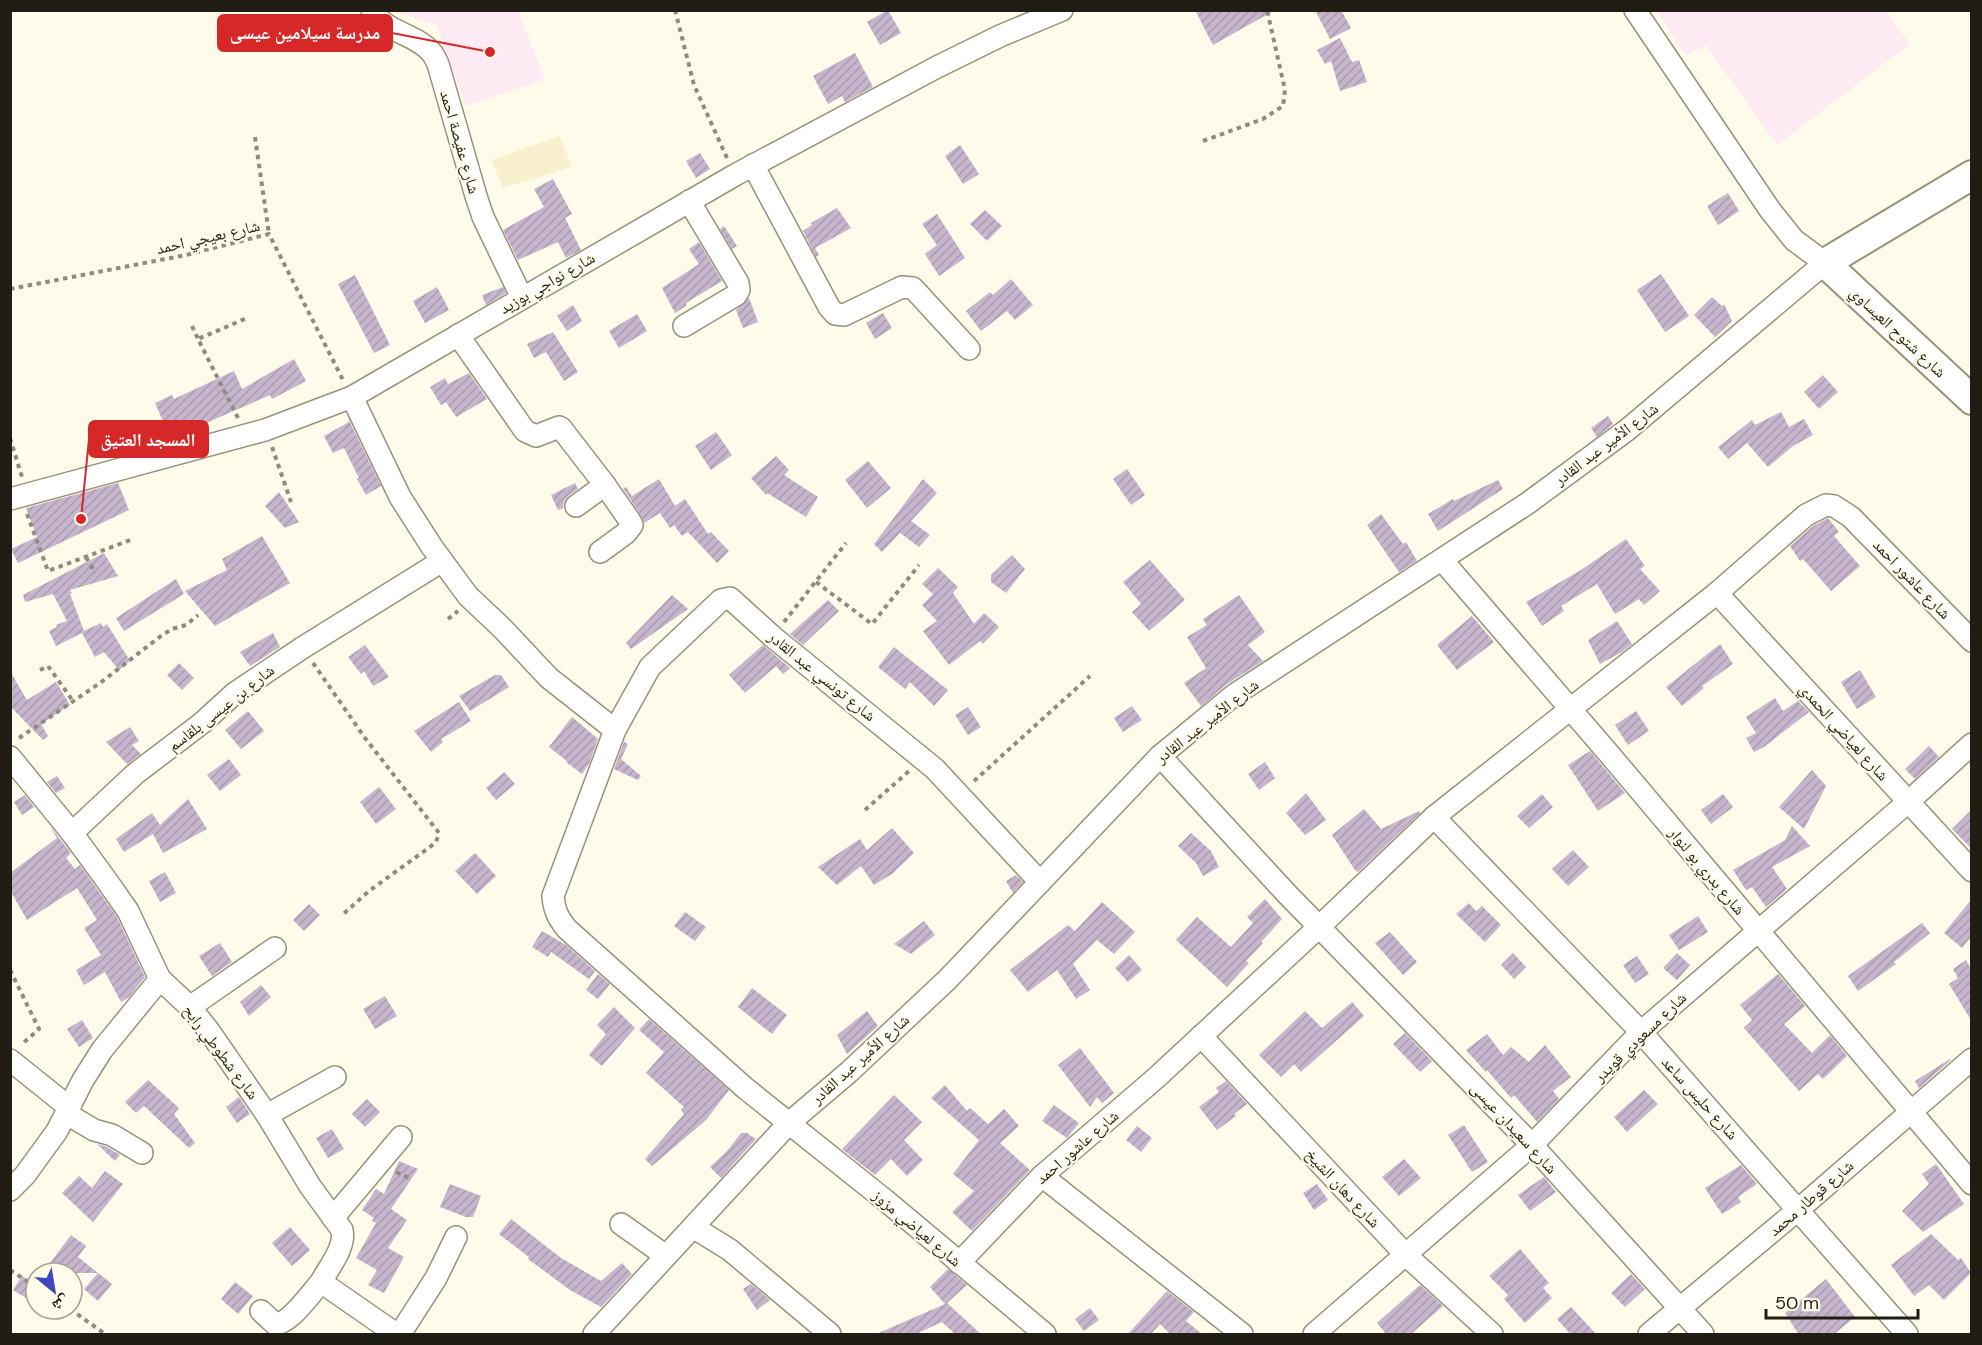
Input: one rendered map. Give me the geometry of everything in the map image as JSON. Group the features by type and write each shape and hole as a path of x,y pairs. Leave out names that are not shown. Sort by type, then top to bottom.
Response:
{"street":[{"name":"شارع عفيصة احمد","path":"372,10 377,18 393,30 422,44 432,52 438,64 483,217 522,298"},
{"name":"شارع نواجي بوزيد","path":"20,497 256,432 351,397 744,170 938,67 1000,36 1062,10"},
{"path":"1635,10 1770,210 1794,240 1825,263"},
{"path":"744,170 835,314 844,315 908,286 913,288 969,349"},
{"name":"شارع الأمير عبد القادر","path":"594,1335 789,1123 849,1072 948,979 1160,756 1234,695 1528,503 1627,430 1825,263 1971,175"},
{"path":"684,327 736,295 739,290 738,283 689,201"},
{"name":"شارع شتوح العيساوي","path":"1825,263 1971,400"},
{"path":"458,335 525,431 536,436 561,428 630,521 632,525 626,533 600,552"},
{"path":"351,397 400,497 468,596 549,678 615,730"},
{"path":"576,506 605,485"},
{"name":"شارع عاشور احمد","path":"959,1263 1042,1176 1156,1078 1434,817 1717,593 1806,515 1826,505 1834,506 1851,518 1971,641"},
{"name":"شارع بدري بو لنوار","path":"1442,560 1911,1110 1971,1184"},
{"name":"شارع بن عيسى بلقاسم","path":"72,832 135,774 202,723 235,693 302,648 442,561"},
{"name":"شارع لعياضي الحمدي","path":"1717,593 1971,872"},
{"name":"شارع تونسي عبد القادر","path":"615,730 650,667 721,600 730,598 773,637 935,769 1040,882"},
{"name":"شارع لعياضي مزوز","path":"615,730 553,896 557,916 567,929 745,1088 885,1200 1045,1335"},
{"name":"شارع مسعودي قويدر","path":"1314,1335 1532,1145 1641,1032 1908,802 1971,744"},
{"name":"شارع سعيدان عيسى","path":"1160,756 1287,894 1532,1145 1703,1335"},
{"name":"شارع شطوطي رابح","path":"10,757 72,832 128,911 160,979 190,1007 267,1115 310,1186 342,1230 341,1246 321,1281"},
{"name":"شارع حليس ساعد","path":"1434,817 1641,1032 1799,1209 1907,1335"},
{"path":"190,1007 275,948"},
{"path":"11,1188 43,1152 69,1111 83,1080 102,1050 160,979"},
{"name":"شارع دهان الشيخ","path":"1201,1036 1406,1255 1492,1335"},
{"path":"13,1055 69,1111 94,1130 112,1135 142,1153"},
{"name":"شارع قوطار محمد","path":"1649,1335 1799,1209 1971,1059"},
{"path":"267,1115 334,1077"},
{"path":"333,1218 401,1137"},
{"path":"1042,1176 1242,1335"},
{"path":"621,1224 666,1256"},
{"path":"693,1227 730,1250 830,1335"},
{"path":"261,1311 275,1324 282,1324 321,1281 398,1335 436,1278 456,1237"}],"path":[{"path":"675,10 694,85 744,170"},
{"path":"1203,141 1263,119 1282,106 1285,90 1267,10"},
{"path":"255,137 269,234"},
{"name":"شارع بعيجي احمد","path":"10,289 186,255 269,234 351,397"},
{"path":"198,339 246,318"},
{"path":"192,326 256,432 291,502"},
{"path":"10,438 20,497 48,571 134,539"},
{"path":"773,637 846,543"},
{"path":"86,557 95,573"},
{"path":"816,582 872,624 919,565"},
{"path":"10,744 73,701 166,632 186,625 198,615"},
{"path":"302,648 365,738 439,833 436,842 430,848 369,891 340,916"},
{"path":"40,670 48,666 73,701"},
{"path":"958,796 1090,675"},
{"path":"865,810 923,759"},
{"path":"10,970 39,1029 13,1055"},
{"path":"10,1270 24,1279"},
{"path":"84,1319 105,1335"}],"shaded area":[{"path":"392,11 518,11 545,79 466,106 437,25"},
{"path":"1656,11 1885,11 1910,44 1777,145 1706,45 1686,56"},
{"path":"560,136 572,167 503,188 491,160"}],"building":[{"path":"888,10 901,33 880,45 867,22"},
{"path":"1195,10 1275,10 1213,45"},
{"path":"1315,10 1341,10 1351,28 1330,39"},
{"path":"1340,38 1352,62 1359,60 1367,82 1340,91 1331,61 1325,64 1317,50"},
{"path":"855,53 873,87 845,102 842,96 828,104 813,76"},
{"path":"960,145 979,174 963,184 945,156"},
{"path":"700,153 710,169 696,178 686,161"},
{"path":"553,179 572,214 565,218 581,250 566,258 558,242 518,260 503,230 544,207 534,189"},
{"path":"1728,193 1739,211 1718,225 1707,206"},
{"path":"837,208 851,228 815,248 819,255 816,257 803,231 812,225 811,223"},
{"path":"985,210 1002,226 987,241 970,224"},
{"path":"937,214 965,258 939,276 925,254 937,245 922,224"},
{"path":"724,226 737,246 732,249 720,229"},
{"path":"699,242 722,281 686,303 686,306 675,313 662,288 699,264 689,249"},
{"path":"1661,274 1689,316 1665,332 1637,290"},
{"path":"355,275 390,345 374,353 338,284"},
{"path":"1011,279 1033,305 1015,320 1007,311 981,331 966,311 990,292 993,295"},
{"path":"437,287 449,310 425,323 413,301"},
{"path":"503,287 506,293 486,305 482,295"},
{"path":"1712,297 1722,306 1724,304 1732,321 1715,337 1694,315"},
{"path":"749,298 758,322 743,328 736,310"},
{"path":"573,305 582,321 567,331 557,316"},
{"path":"883,313 892,328 875,339 866,323"},
{"path":"637,314 647,331 619,348 609,331"},
{"path":"553,332 578,372 564,381 546,352 534,358 527,344"},
{"path":"294,359 306,381 272,399 270,395 206,423 208,426 172,442 155,403 172,395 174,399 234,371 242,389"},
{"path":"469,373 487,399 456,417 446,402 441,405 430,387 445,378 448,384"},
{"path":"1823,375 1838,392 1819,409 1804,392"},
{"path":"1781,412 1789,427 1804,419 1813,435 1793,446 1768,467 1747,443 1728,459 1718,447 1752,420 1755,425"},
{"path":"1608,416 1613,424 1597,437 1591,428"},
{"path":"348,418 381,486 366,495 344,448 333,453 324,436 349,422"},
{"path":"716,432 732,455 711,470 695,446"},
{"path":"776,456 789,470 784,475 818,497 806,517 767,493 766,495 751,478"},
{"path":"868,461 891,488 867,508 845,480"},
{"path":"1127,469 1145,495 1131,505 1113,479"},
{"path":"659,479 675,506 685,499 708,534 711,532 729,551 717,563 688,532 682,536 674,525 670,528 660,513 644,523 623,488 626,487 632,496"},
{"path":"923,479 937,493 911,521 930,535 919,547 900,533 882,552 874,544"},
{"path":"1498,480 1503,489 1438,531 1428,514 1453,499 1454,501"},
{"path":"118,483 129,510 18,563 11,549 37,537 26,508"},
{"path":"575,483 578,489 568,496 563,508 558,510 551,495"},
{"path":"279,492 299,522 285,528 265,506"},
{"path":"1381,514 1403,544 1406,542 1417,561 1399,572 1367,525"},
{"path":"1828,518 1839,532 1834,536 1860,566 1831,591 1803,559 1800,561 1790,546 1813,526"},
{"path":"262,536 290,583 215,626 185,591 227,570 222,559"},
{"path":"1626,539 1645,566 1640,569 1660,591 1644,605 1639,599 1615,614 1597,584 1561,606 1564,611 1542,626 1526,602 1581,570"},
{"path":"104,553 118,576 70,590 72,593 70,594 84,631 101,623 103,627 107,624 130,661 119,670 104,652 95,657 82,633 56,646 49,631 57,627 56,625 67,621 53,594 25,602 23,595"},
{"path":"1012,555 1025,569 1006,593 991,582 991,575"},
{"path":"1150,560 1185,600 1149,631 1132,612 1141,604 1123,582"},
{"path":"938,568 958,587 953,593 974,624 984,613 999,627 983,644 980,641 949,665 923,631 937,621 922,605 933,594 922,584"},
{"path":"176,579 184,594 124,631 116,618"},
{"path":"672,595 688,609 631,649 626,643"},
{"path":"1239,595 1265,632 1248,645 1263,661 1227,684 1201,706 1184,683 1206,668 1187,637 1207,625 1203,619"},
{"path":"828,600 839,611 803,645 790,634"},
{"path":"1472,616 1494,642 1457,670 1437,645"},
{"path":"1617,621 1632,644 1600,664 1588,640"},
{"path":"273,633 280,647 250,666 240,652"},
{"path":"1720,644 1733,664 1702,686 1704,688 1682,706 1666,687"},
{"path":"365,645 389,677 373,686 364,671 361,674 348,657"},
{"path":"763,645 790,668 783,674 776,666 745,693 729,675"},
{"path":"894,647 948,690 934,706 910,682 905,689 878,667"},
{"path":"179,663 194,678 182,690 167,675"},
{"path":"1860,670 1876,697 1857,709 1841,682"},
{"path":"10,671 27,700 56,682 70,705 41,724 48,736 43,740 10,706"},
{"path":"495,675 501,675 509,687 470,711 459,696"},
{"path":"1775,698 1783,711 1798,701 1809,712 1764,747 1754,752 1746,738 1756,733 1746,717"},
{"path":"459,702 471,721 441,739 443,742 431,752 414,731"},
{"path":"1132,706 1142,720 1123,732 1114,718"},
{"path":"968,707 981,727 968,735 955,715"},
{"path":"248,711 264,731 241,749 225,730"},
{"path":"1636,711 1649,731 1628,745 1615,725"},
{"path":"572,717 598,739 589,764 582,774 549,747"},
{"path":"130,727 139,741 132,745 141,754 127,764 106,742"},
{"path":"624,742 628,744 621,759 641,776 638,780 614,769"},
{"path":"1929,746 1939,757 1915,779 1905,769"},
{"path":"1590,751 1625,793 1598,811 1568,765"},
{"path":"229,759 241,775 220,791 207,775"},
{"path":"1265,762 1275,778 1259,790 1248,774"},
{"path":"1812,770 1826,786 1804,829 1779,807"},
{"path":"504,772 515,784 496,800 486,788"},
{"path":"57,776 65,788 56,793 47,782"},
{"path":"379,787 396,809 376,824 360,802"},
{"path":"1306,793 1326,820 1305,835 1286,813"},
{"path":"1542,794 1553,807 1529,828 1517,816"},
{"path":"1723,794 1733,807 1711,824 1701,810"},
{"path":"25,795 34,807 22,815 14,802"},
{"path":"188,799 207,829 163,853 153,834 124,852 116,839 152,813 160,825"},
{"path":"1364,809 1381,829 1419,811 1420,813 1358,872 1332,835"},
{"path":"1971,810 1971,848 1952,829"},
{"path":"50,826 71,853 66,858 75,869 80,865 117,917 145,977 129,997 121,1002 105,972 84,985 76,970 101,955 84,928 97,920 77,888 27,920 10,890 10,873 57,838"},
{"path":"1792,826 1810,846 1772,867 1787,889 1766,907 1752,887 1746,890 1733,870 1785,840"},
{"path":"892,828 914,853 892,874 874,885 861,866 837,885 818,867 860,839 867,850"},
{"path":"1191,833 1211,851 1219,867 1203,876 1196,863 1178,846"},
{"path":"1573,850 1589,867 1568,886 1552,869"},
{"path":"475,853 496,876 477,894 455,871"},
{"path":"165,872 176,893 160,902 149,881"},
{"path":"1016,875 1023,882 1013,893 1006,881"},
{"path":"1265,899 1282,919 1246,961 1249,963 1227,987 1176,940 1197,917 1231,947 1253,923 1247,917"},
{"path":"1971,900 1971,937 1962,948 1944,933"},
{"path":"1102,902 1135,932 1114,954 1097,940 1073,964 1090,990 1076,999 1057,970 1028,992 1010,970 1068,925 1075,931"},
{"path":"1469,903 1476,911 1482,906 1501,925 1485,942 1456,914"},
{"path":"309,904 320,915 304,931 293,920"},
{"path":"685,912 706,927 695,941 674,926"},
{"path":"1698,916 1708,932 1679,950 1669,935"},
{"path":"924,921 935,935 911,954 894,944"},
{"path":"1922,923 1930,933 1894,962 1896,964 1858,991 1848,976"},
{"path":"542,931 566,945 595,971 589,979 551,952 548,957 532,947"},
{"path":"1390,932 1417,962 1403,975 1375,943"},
{"path":"220,943 232,962 212,976 199,956"},
{"path":"1513,953 1526,967 1514,979 1501,965"},
{"path":"1677,953 1690,965 1677,980 1663,968"},
{"path":"1129,955 1142,970 1128,982 1115,968"},
{"path":"1637,956 1649,974 1635,983 1623,965"},
{"path":"1966,960 1971,969 1971,1020 1949,984 1958,978 1953,969"},
{"path":"598,974 610,984 598,999 586,990"},
{"path":"1778,974 1805,1006 1784,1024 1812,1053 1830,1035 1847,1056 1823,1079 1818,1074 1799,1091 1744,1028 1752,1020 1740,1005"},
{"path":"261,985 271,997 249,1016 240,1002"},
{"path":"752,988 787,1015 772,1034 738,1007"},
{"path":"385,996 397,1016 375,1029 363,1009"},
{"path":"1352,1002 1364,1016 1301,1072 1294,1064 1281,1077 1259,1055 1305,1011 1322,1028"},
{"path":"614,1007 635,1028 602,1066 589,1055 606,1034 597,1025"},
{"path":"867,1011 878,1026 847,1054 837,1035"},
{"path":"649,1019 729,1090 706,1120 652,1166 645,1159 684,1114 681,1110 684,1107 646,1073 664,1052 639,1030"},
{"path":"82,1020 93,1038 79,1047 67,1029"},
{"path":"1405,1033 1432,1061 1420,1072 1393,1044"},
{"path":"1487,1034 1503,1055 1511,1047 1529,1062 1545,1045 1571,1077 1553,1091 1559,1099 1537,1122 1514,1095 1511,1098 1466,1050"},
{"path":"1080,1048 1114,1093 1102,1103 1097,1097 1090,1107 1058,1065"},
{"path":"1951,1060 1919,1088 1915,1081"},
{"path":"148,1080 179,1108 174,1114 195,1143 189,1148 144,1106 136,1113 125,1102"},
{"path":"1226,1081 1247,1104 1234,1114 1236,1116 1217,1130 1199,1107 1219,1092 1216,1088"},
{"path":"945,1085 967,1111 970,1108 988,1124 1004,1109 1019,1126 1000,1143 1030,1170 972,1231 952,1212 974,1191 953,1174 979,1140 931,1098"},
{"path":"1644,1090 1658,1104 1627,1132 1614,1117"},
{"path":"894,1095 922,1122 904,1140 923,1160 907,1176 891,1159 875,1175 842,1149"},
{"path":"239,1097 250,1114 237,1123 226,1107"},
{"path":"367,1099 380,1112 365,1127 352,1114"},
{"path":"1054,1105 1079,1123 1067,1138 1042,1121"},
{"path":"1464,1125 1488,1162 1472,1172 1448,1135"},
{"path":"1137,1126 1152,1138 1141,1152 1126,1140"},
{"path":"332,1129 344,1149 328,1158 316,1138"},
{"path":"741,1133 747,1133 756,1139 721,1178 710,1167 728,1150"},
{"path":"97,1144 107,1147 120,1155 115,1161"},
{"path":"1404,1159 1421,1178 1399,1196 1382,1177"},
{"path":"399,1161 418,1169 391,1209 407,1220 388,1248 404,1257 384,1293 368,1285 377,1270 356,1258 376,1223 372,1221 374,1218 362,1210 376,1189 384,1194"},
{"path":"1936,1164 1964,1204 1923,1232 1902,1211 1929,1184 1922,1174"},
{"path":"1741,1165 1757,1184 1738,1197 1741,1202 1722,1214 1705,1188"},
{"path":"105,1171 123,1184 93,1222 62,1193 79,1176 92,1188"},
{"path":"1544,1177 1556,1192 1530,1211 1518,1195"},
{"path":"450,1184 481,1196 473,1217 466,1217 440,1207"},
{"path":"1317,1184 1328,1200 1314,1210 1303,1193"},
{"path":"511,1219 561,1258 601,1281 622,1263 632,1274 601,1307 570,1290 499,1234"},
{"path":"290,1227 310,1250 292,1266 272,1243"},
{"path":"1931,1234 1958,1260 1961,1258 1971,1273 1944,1300 1929,1285 1914,1296 1891,1265"},
{"path":"71,1235 86,1246 78,1257 83,1261 52,1261"},
{"path":"1520,1249 1549,1283 1543,1288 1552,1298 1525,1323 1504,1299 1508,1295 1489,1276"},
{"path":"84,1262 112,1284 98,1301 84,1289 98,1273 84,1273"},
{"path":"948,1269 967,1285 947,1303 982,1335 956,1335 942,1322 914,1335 874,1335 945,1304 930,1287"},
{"path":"1631,1274 1645,1289 1625,1307 1611,1293"},
{"path":"22,1276 24,1277 24,1297 13,1290"},
{"path":"1826,1279 1855,1317 1833,1335 1799,1335 1785,1313"},
{"path":"235,1282 253,1296 238,1314 221,1299"},
{"path":"751,1284 770,1300 757,1310 743,1289"},
{"path":"1420,1285 1443,1306 1410,1335 1387,1335 1377,1323"},
{"path":"1167,1291 1194,1312 1186,1321 1203,1335 1171,1335 1160,1324 1150,1335 1127,1335"},
{"path":"1571,1307 1597,1335 1571,1335 1557,1319"},
{"path":"1090,1308 1099,1320 1084,1331 1075,1319"}],"place":[{"name":"مدرسة سيلامين عيسى","path":"490,52"},
{"name":"المسجد العتيق","path":"81,519"}]}
